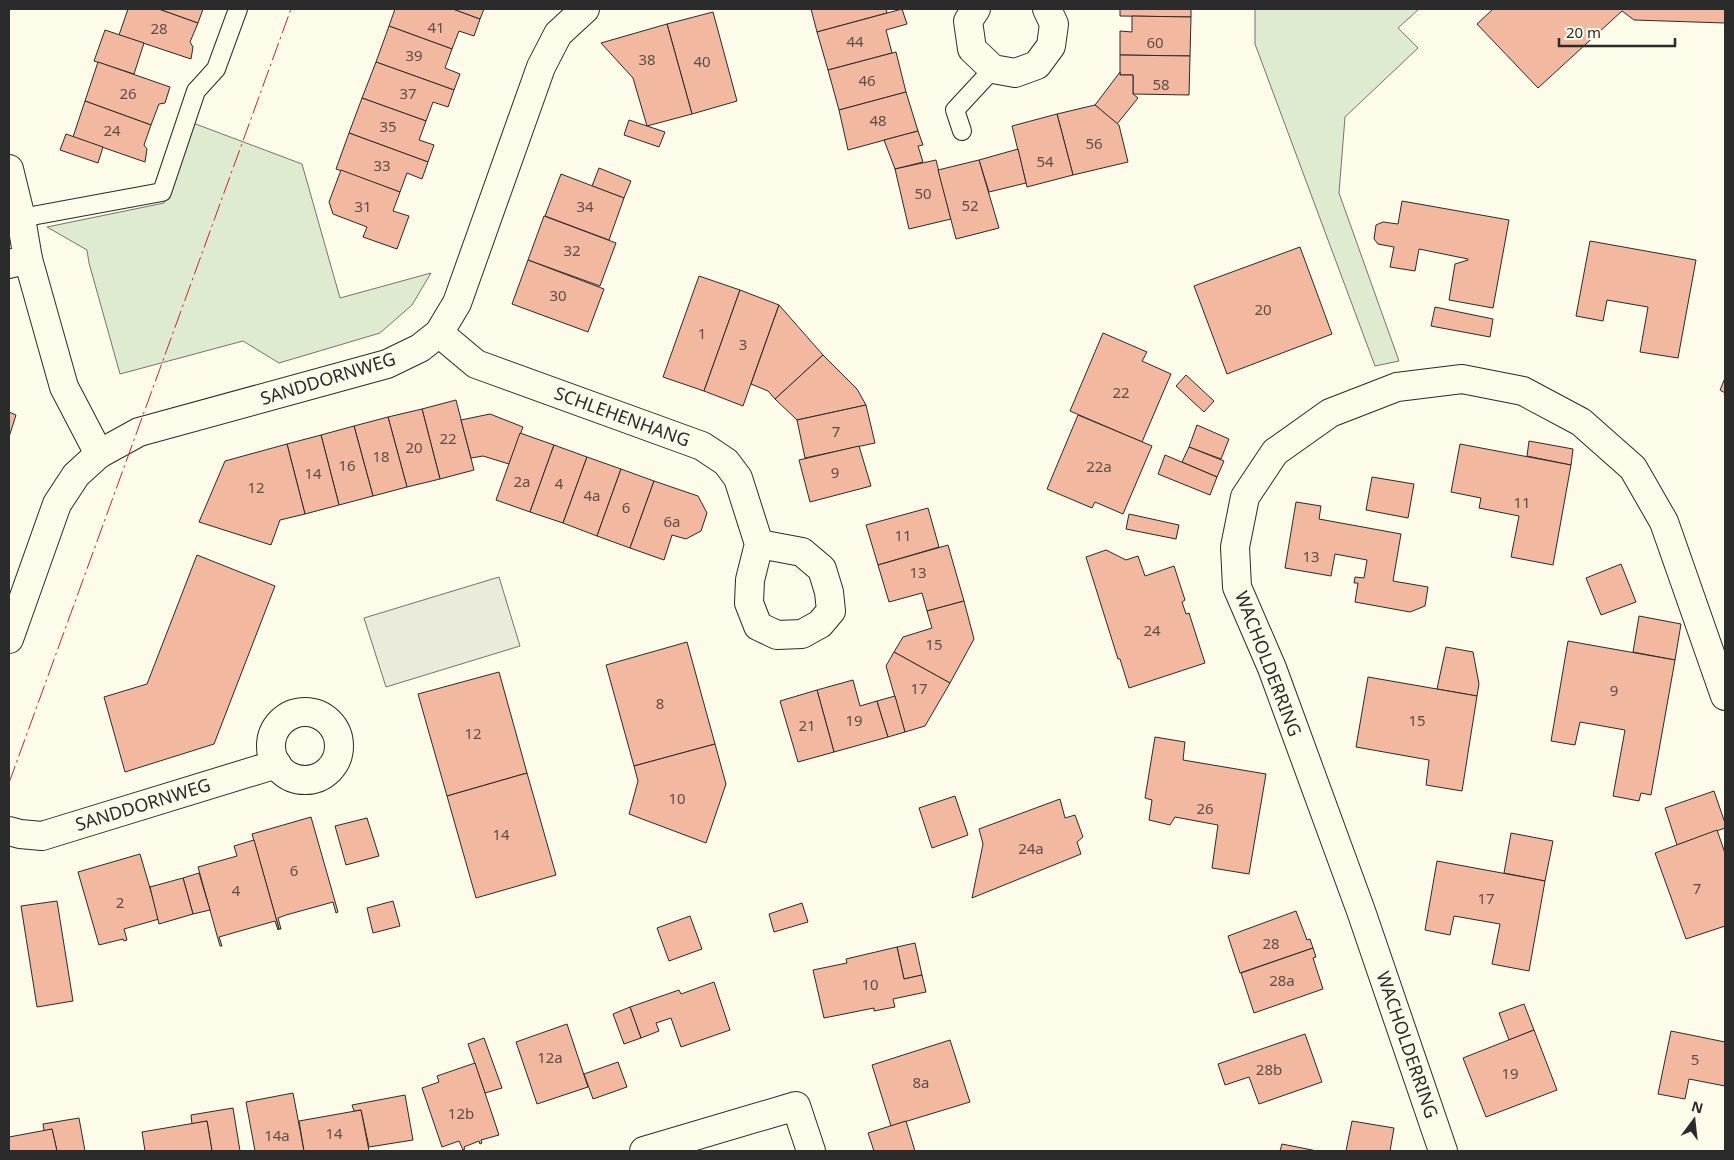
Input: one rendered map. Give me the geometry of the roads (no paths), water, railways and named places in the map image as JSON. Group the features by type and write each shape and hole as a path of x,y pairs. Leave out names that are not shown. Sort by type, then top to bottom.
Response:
{"street":[{"name":"SANDDORNWEG","path":"9,639 57,504 76,475 100,454 139,432 388,364 420,348 439,333 457,304 541,66 558,34 586,9"},
{"path":"976,9 968,21 972,49 993,69 1015,73 1037,64 1051,46 1054,24 1048,9"},
{"path":"9,169 21,218 18,262 64,387 100,454"},
{"name":"SCHLEHENHANG","path":"439,333 476,364 702,446 726,462 738,478 759,544"},
{"name":"WACHOLDERRING","path":"1443,1151 1358,902 1272,668 1237,587 1235,547 1245,497 1275,452 1330,413 1389,390 1397,387 1462,379 1523,391 1581,422 1633,468 1664,522 1725,696"},
{"name":"SANDDORNWEG","path":"9,831 42,836 277,764"},
{"path":"644,1151 796,1106 812,1151"}],"lane":[{"path":"21,218 162,192 196,91 216,69 238,9"},
{"path":"962,131 956,110 993,69"}]}
